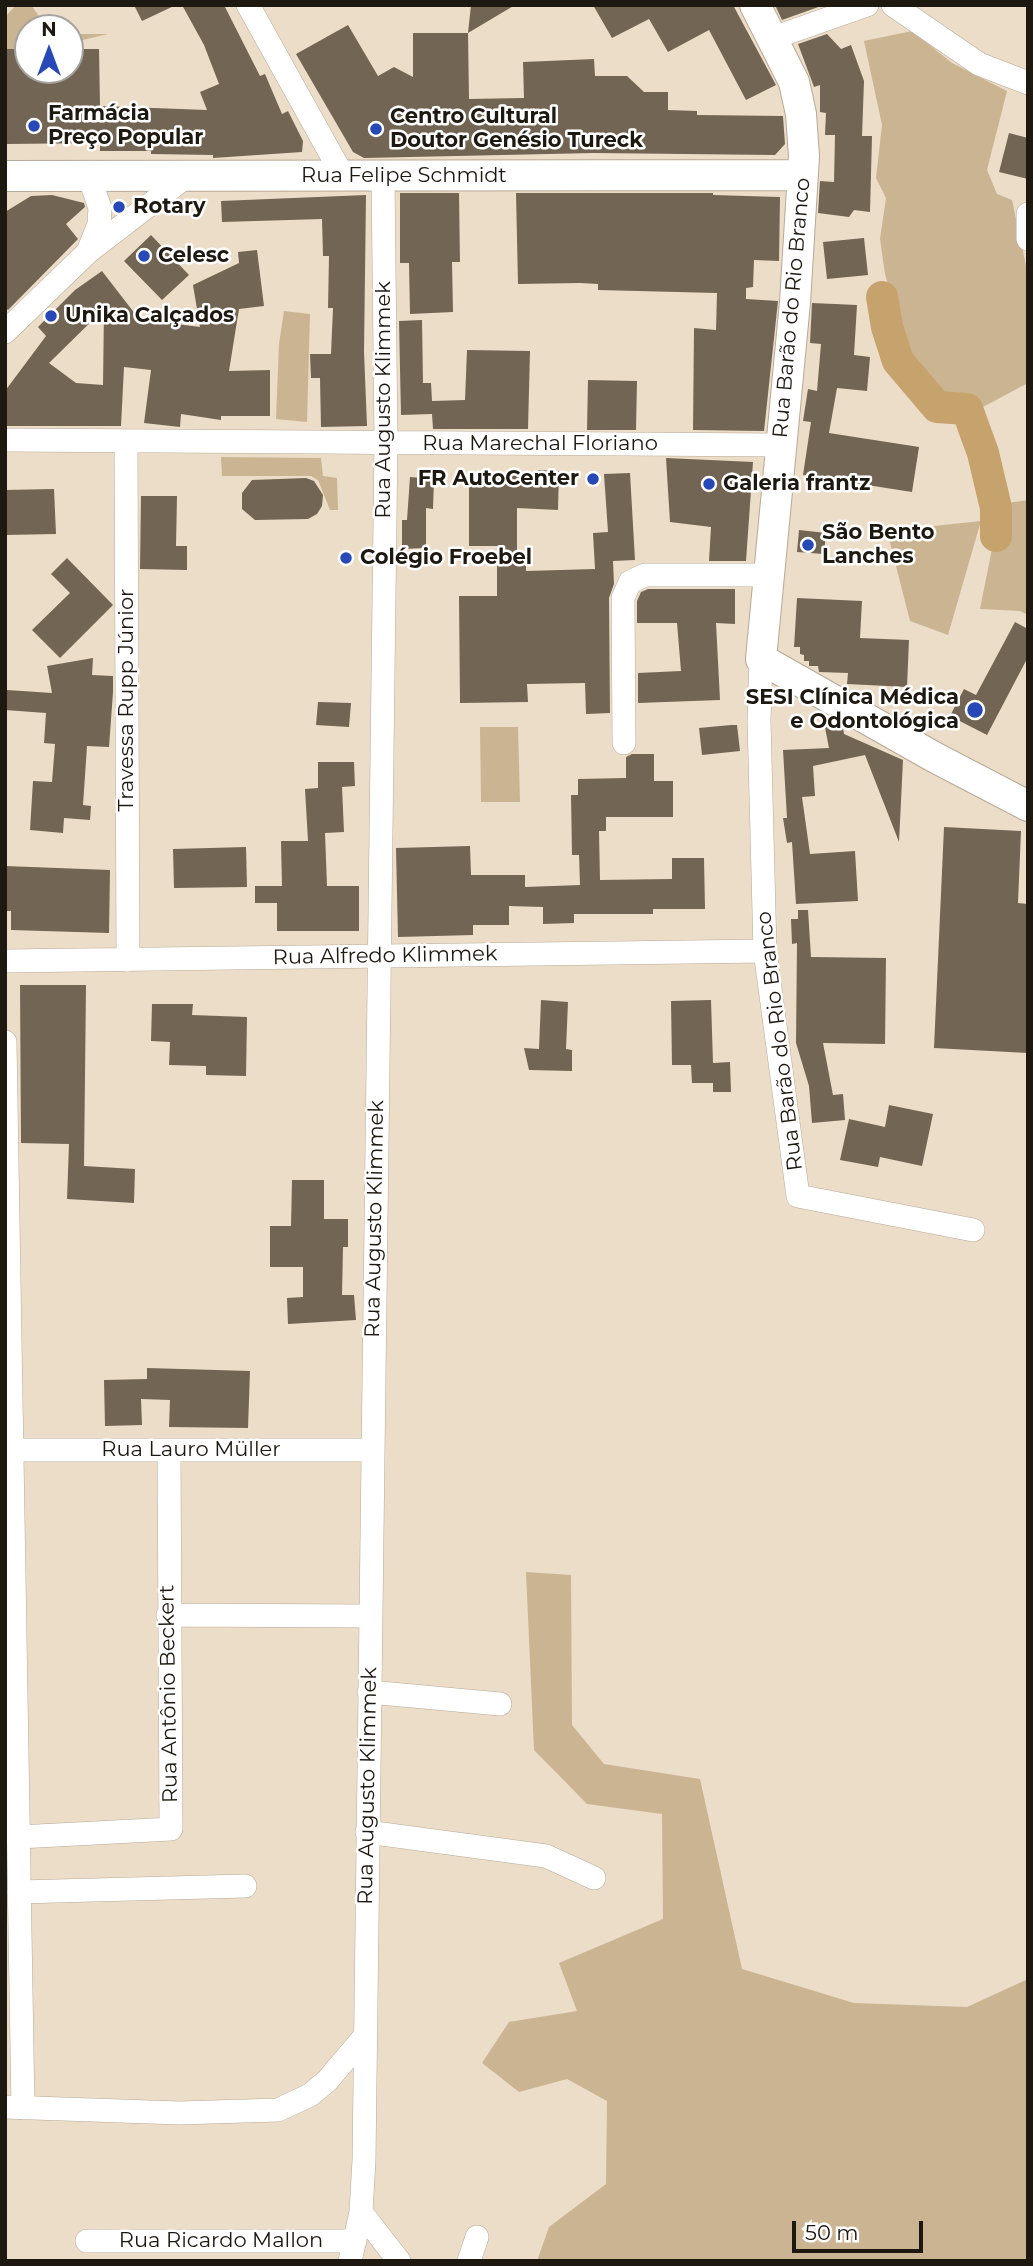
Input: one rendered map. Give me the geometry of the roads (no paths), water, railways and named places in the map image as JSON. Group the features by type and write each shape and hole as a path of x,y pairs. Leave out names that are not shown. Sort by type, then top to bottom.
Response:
{"main road":[{"name":"Rua Barão do Rio Branco","path":"755,5 787,65 799,99 803,135 795,302 761,659"},
{"name":"Rua Felipe Schmidt","path":"5,176 803,175"},
{"path":"761,659 1028,806"}],"street":[{"path":"248,5 343,176"},
{"path":"773,38 867,5"},
{"path":"893,5 979,64 1028,83"},
{"path":"88,252 96,239 100,208 89,176"},
{"path":"5,332 88,252 187,176"},
{"name":"Rua Augusto Klimmek","path":"353,2251 361,2212 365,2036 370,1450 380,956 386,442 383,176"},
{"path":"1028,214 1028,239"},
{"name":"Rua Marechal Floriano","path":"5,440 781,445"},
{"name":"Travessa Rupp Júnior","path":"126,441 128,960"},
{"path":"624,743 623,598 630,582 645,575 769,575"},
{"name":"Rua Barão do Rio Branco","path":"761,659 759,720 765,951 798,1196 973,1230"},
{"name":"Rua Alfredo Klimmek","path":"5,961 765,951"},
{"path":"5,1042 12,1450 9,1488 10,1641 19,1837 14,2108 179,2113 278,2110 310,2095 327,2081 365,2036"},
{"name":"Rua Lauro Müller","path":"12,1450 370,1450"},
{"name":"Rua Antônio Beckert","path":"19,1837 171,1829 169,1450"},
{"path":"168,1615 370,1616"},
{"path":"369,1692 500,1704"},
{"path":"367,1832 546,1856 594,1878"},
{"path":"19,1892 245,1886"},
{"path":"361,2212 399,2261"},
{"path":"469,2261 477,2237"},
{"name":"Rua Ricardo Mallon","path":"87,2241 353,2251"}],"waterway":[{"path":"882,297 887,327 898,361 937,407 967,409 983,453 996,508 996,536"}],"place":[{"name":"Farmácia Preço Popular","path":"34,126"},
{"name":"Centro Cultural Doutor Genésio Tureck","path":"376,129"},
{"name":"Rotary","path":"119,207"},
{"name":"Celesc","path":"144,256"},
{"name":"Unika Calçados","path":"51,316"},
{"name":"FR AutoCenter","path":"593,479"},
{"name":"Galeria frantz","path":"709,484"},
{"name":"São Bento Lanches","path":"808,545"},
{"name":"Colégio Froebel","path":"346,558"},
{"name":"SESI Clínica Médica e Odontológica","path":"975,710"}]}
